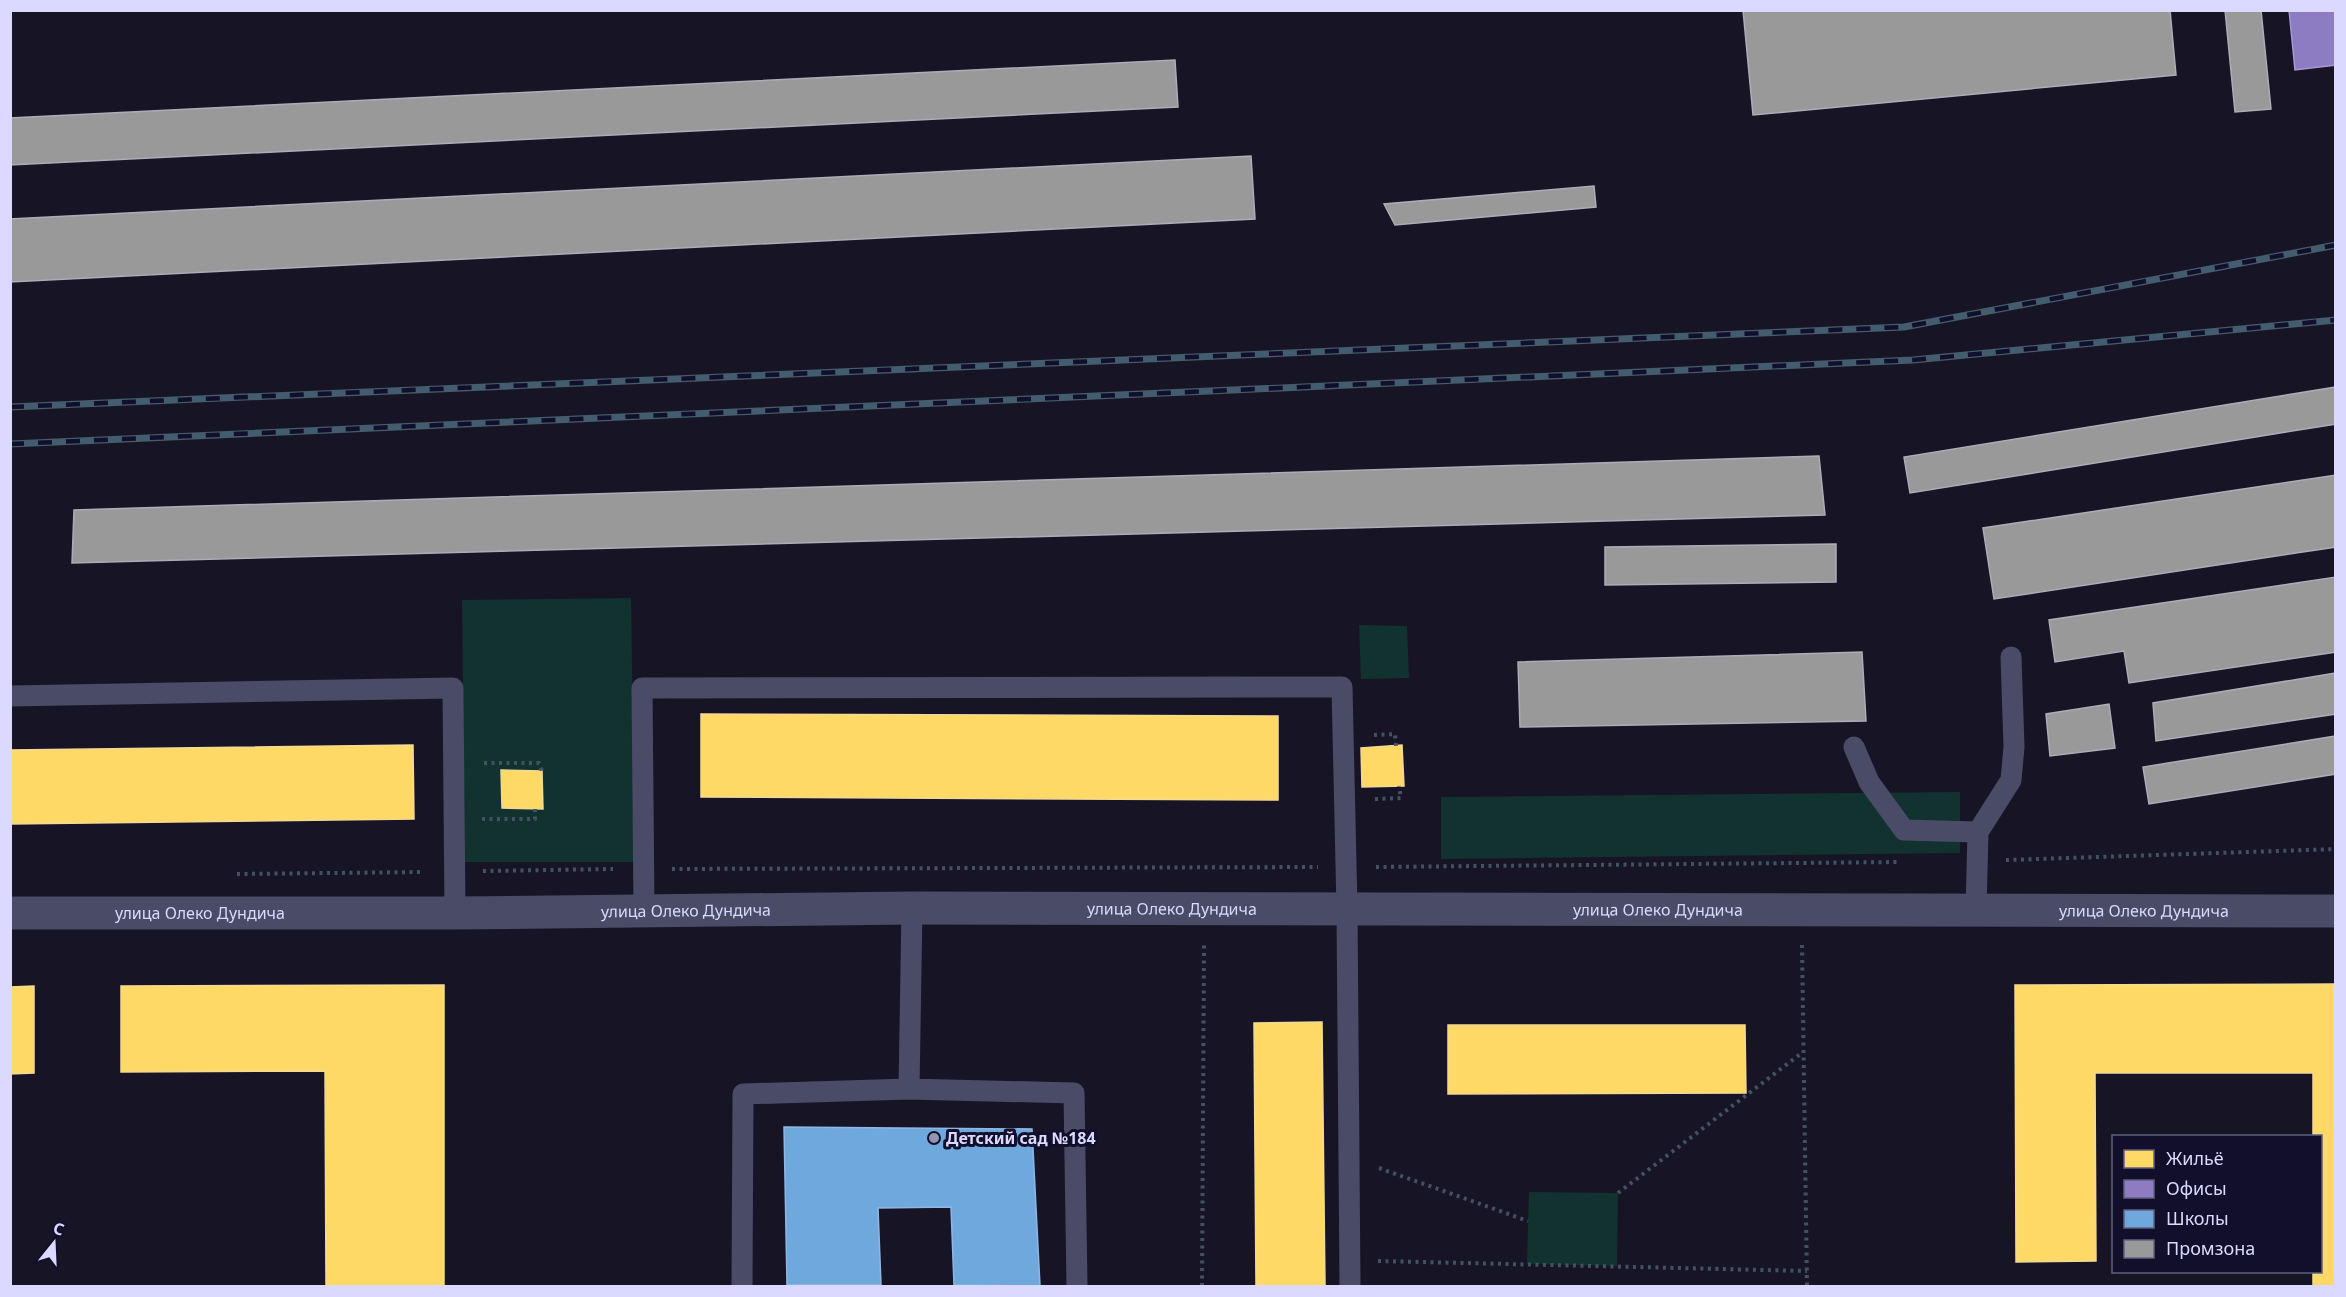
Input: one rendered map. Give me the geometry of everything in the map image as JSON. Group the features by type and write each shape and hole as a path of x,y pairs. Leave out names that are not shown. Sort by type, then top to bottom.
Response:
{"street":[{"name":"улица Олеко Дундича","path":"10,913 455,913 912,908 2336,911"}],"lane":[{"path":"1976,910 1978,832 2011,780 2014,747 2011,657"},
{"path":"644,911 642,688 1342,687 1347,909 1350,1287"},
{"path":"10,696 453,688 455,913"},
{"path":"1854,747 1869,782 1904,830 1978,832"},
{"path":"909,1089 912,908"},
{"path":"742,1287 743,1094 909,1089 1074,1093 1077,1287"}],"path":[{"path":"454,763 539,763 542,771"},
{"path":"454,819 535,819 535,809"},
{"path":"1977,861 2336,849"},
{"path":"233,874 643,869 1346,867 1906,862"},
{"path":"1802,938 1807,1287"},
{"path":"1202,1287 1204,941"},
{"path":"1618,1193 1804,1052"},
{"path":"1349,1157 1528,1221"},
{"path":"1350,1260 1807,1270"}],"green space":[{"path":"631,598 635,862 465,862 462,600"},
{"path":"1359,625 1407,626 1409,678 1361,679"},
{"path":"1960,792 1960,853 1441,859 1441,797"},
{"path":"1529,1192 1618,1193 1617,1266 1527,1264"}],"building: Жильё":[{"path":"701,714 1278,716 1278,800 701,797"},
{"path":"413,745 414,819 10,824 10,750"},
{"path":"1402,745 1404,786 1362,787 1361,748"},
{"path":"501,770 542,771 543,809 502,808"},
{"path":"2336,984 2336,1286 2313,1286 2313,1273 2322,1273 2322,1135 2313,1135 2313,1073 2095,1073 2096,1261 2016,1262 2015,985"},
{"path":"444,985 444,1286 326,1286 325,1071 121,1072 121,986"},
{"path":"34,986 34,1073 10,1074 10,987"},
{"path":"1322,1022 1325,1286 1256,1286 1254,1023"},
{"path":"1448,1025 1745,1025 1746,1093 1448,1094"}],"building: Офисы":[{"path":"2289,10 2336,10 2336,65 2295,70"}],"building: Школы":[{"path":"784,1127 1032,1129 1040,1286 954,1285 951,1207 878,1208 881,1285 787,1285"}],"building: Промзона":[{"path":"1743,10 2170,10 2176,75 1753,115"},
{"path":"2225,10 2261,10 2271,109 2235,112"},
{"path":"1175,60 1178,107 10,165 10,118"},
{"path":"1251,156 1255,219 10,282 10,219"},
{"path":"1594,186 1596,207 1395,225 1384,204"},
{"path":"2336,387 2336,424 1910,493 1904,457"},
{"path":"1819,456 1825,515 72,563 74,510"},
{"path":"2336,475 2336,547 1994,599 1983,528"},
{"path":"1836,544 1836,582 1605,585 1605,547"},
{"path":"2336,577 2336,652 2129,683 2124,651 2055,662 2049,620"},
{"path":"1862,652 1866,721 1520,727 1518,662"},
{"path":"2336,673 2336,714 2156,741 2153,703"},
{"path":"2109,704 2115,748 2050,756 2046,714"},
{"path":"2336,736 2336,774 2149,804 2143,767"}],"railway":[{"path":"10,407 1904,327 2336,245"},
{"path":"10,444 1913,360 2336,320"}],"place":[{"name":"Детский сад №184","path":"934,1138"}]}
